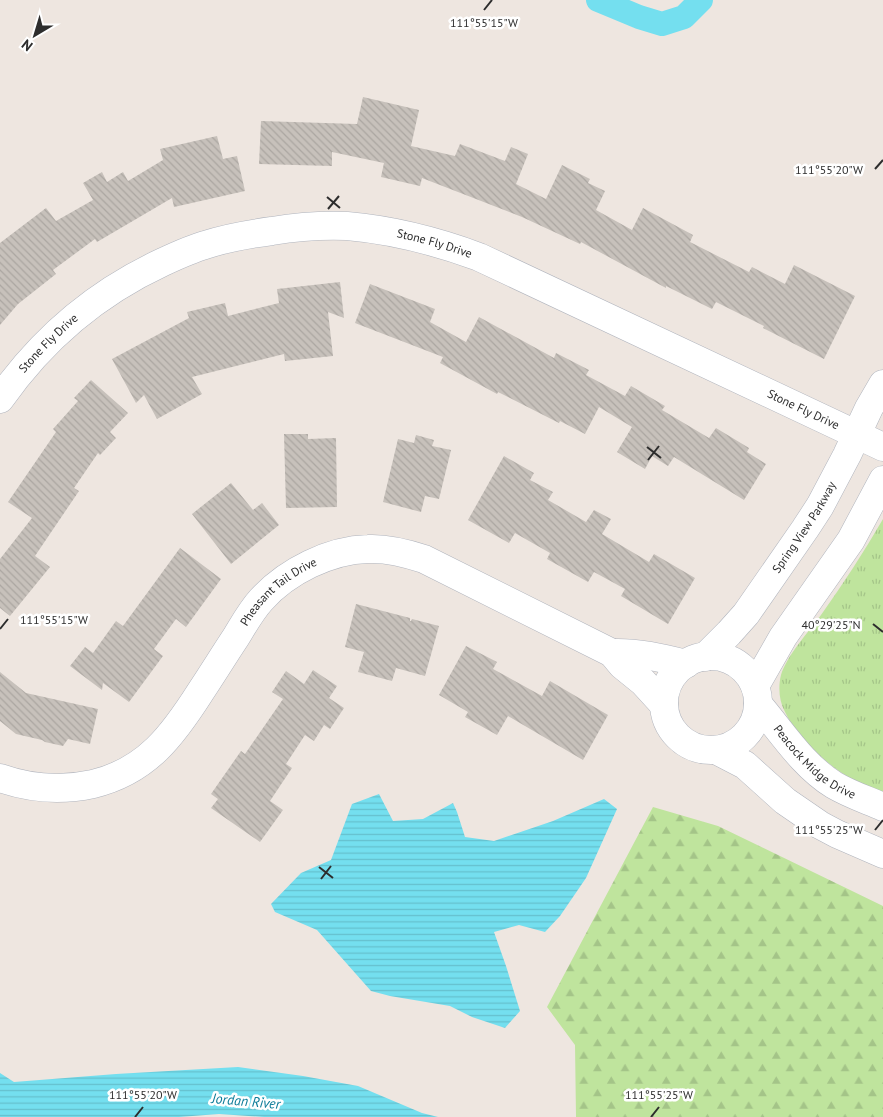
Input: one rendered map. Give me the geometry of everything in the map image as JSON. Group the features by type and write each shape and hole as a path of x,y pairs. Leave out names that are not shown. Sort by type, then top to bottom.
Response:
{"street":[{"name":"Stone Fly Drive","path":"0,400 16,376 60,330 106,294 142,272 204,245 233,238 288,228 345,226 413,236 447,245 479,257 883,447"},
{"name":"Spring View Parkway","path":"695,660 730,633 746,614 785,559 820,506 883,384"},
{"path":"757,695 747,673 735,663 720,657 695,660 676,672 669,682 665,693 666,718 680,739 691,746 703,750 729,747 741,740 750,730 756,718 757,695 783,637 851,540 883,480"},
{"name":"Pheasant Tail Drive","path":"0,778 14,783 58,789 103,782 141,763 158,749 186,716 262,599 306,565 348,552 368,549 406,553 424,559 612,653 622,665 644,682 664,705"},
{"name":"Pheasant Tail Drive","path":"612,653 695,660"},
{"name":"Peacock Midge Drive","path":"757,695 811,768 822,778 883,807"},
{"path":"716,750 745,765 785,800 828,830 883,854"},
{"path":"785,800 811,768"}],"green space":[{"path":"883,519 883,793 858,783 845,775 806,742 785,712 781,703 779,689 781,675 788,660 837,592"},
{"path":"653,807 718,826 883,906 883,1117 576,1117 575,1045 547,1007"}],"water":[{"path":"379,794 393,821 423,819 453,803 465,837 494,841 553,821 604,799 617,809 586,878 560,916 545,932 519,925 494,932 520,1011 505,1028 472,1017 450,1006 371,991 317,930 275,912 271,904 301,873 331,860 352,804"},
{"name":"Jordan River","path":"238,1067 358,1086 422,1113 438,1117 264,1117 219,1114 179,1117 0,1117 0,1073 14,1082"}],"building":[{"path":"363,97 419,110 411,146 455,156 460,144 505,161 511,147 528,154 516,184 546,199 562,165 590,179 588,183 605,191 596,210 632,230 643,208 693,235 690,242 749,272 752,267 785,284 794,265 855,296 824,359 716,302 712,309 666,286 666,288 581,242 580,244 522,217 422,178 420,186 381,177 384,163 332,152 332,166 259,164 261,121 357,124"},
{"path":"217,136 223,159 237,156 245,191 174,207 172,198 97,242 95,239 53,270 56,274 18,304 0,325 0,243 46,208 56,221 93,200 83,183 102,172 107,182 123,172 128,181 163,160 160,149"},
{"path":"340,282 344,318 328,312 333,356 285,361 284,354 192,377 202,394 157,419 144,395 136,403 112,359 189,318 187,312 225,303 228,316 279,303 277,289"},
{"path":"370,284 435,309 430,322 466,342 479,317 554,358 556,353 589,370 586,375 625,396 631,386 665,406 662,410 709,438 716,428 749,448 747,452 766,464 744,500 674,457 668,466 652,456 645,469 617,452 632,427 599,407 585,434 498,392 497,394 440,363 443,357 355,323"},
{"path":"91,380 128,413 110,432 116,438 100,455 98,453 74,488 79,491 35,556 50,567 10,616 0,608 0,559 32,518 8,502 56,432 53,429 78,401 74,398"},
{"path":"284,434 308,434 308,439 336,438 337,507 286,508"},
{"path":"416,435 434,440 432,446 451,450 439,499 425,496 421,512 383,502 398,439 414,443"},
{"path":"504,456 534,473 530,480 553,492 548,500 586,522 594,510 611,519 602,534 649,562 654,554 695,578 668,624 621,596 625,589 594,572 588,582 547,559 550,553 515,533 509,543 468,520"},
{"path":"231,483 253,510 262,503 279,525 231,564 192,514"},
{"path":"180,548 221,579 186,627 176,619 154,649 163,656 129,702 103,683 102,690 70,666 85,647 93,653 116,621 123,626"},
{"path":"356,604 410,618 410,621 412,619 439,626 425,676 396,668 392,681 358,672 364,652 345,647"},
{"path":"466,646 497,662 493,669 542,696 550,681 608,715 583,760 508,716 497,735 465,717 468,712 439,695"},
{"path":"313,670 337,686 329,698 344,708 330,729 324,725 314,741 305,735 286,764 292,768 270,801 283,810 260,842 211,808 218,799 211,794 241,751 245,754 283,699 272,692 286,671 304,684"},
{"path":"0,672 26,693 98,709 90,744 68,739 63,746 16,734 0,721"}],"waterway":[{"path":"598,0 639,17 662,24 684,17 701,0"}]}
